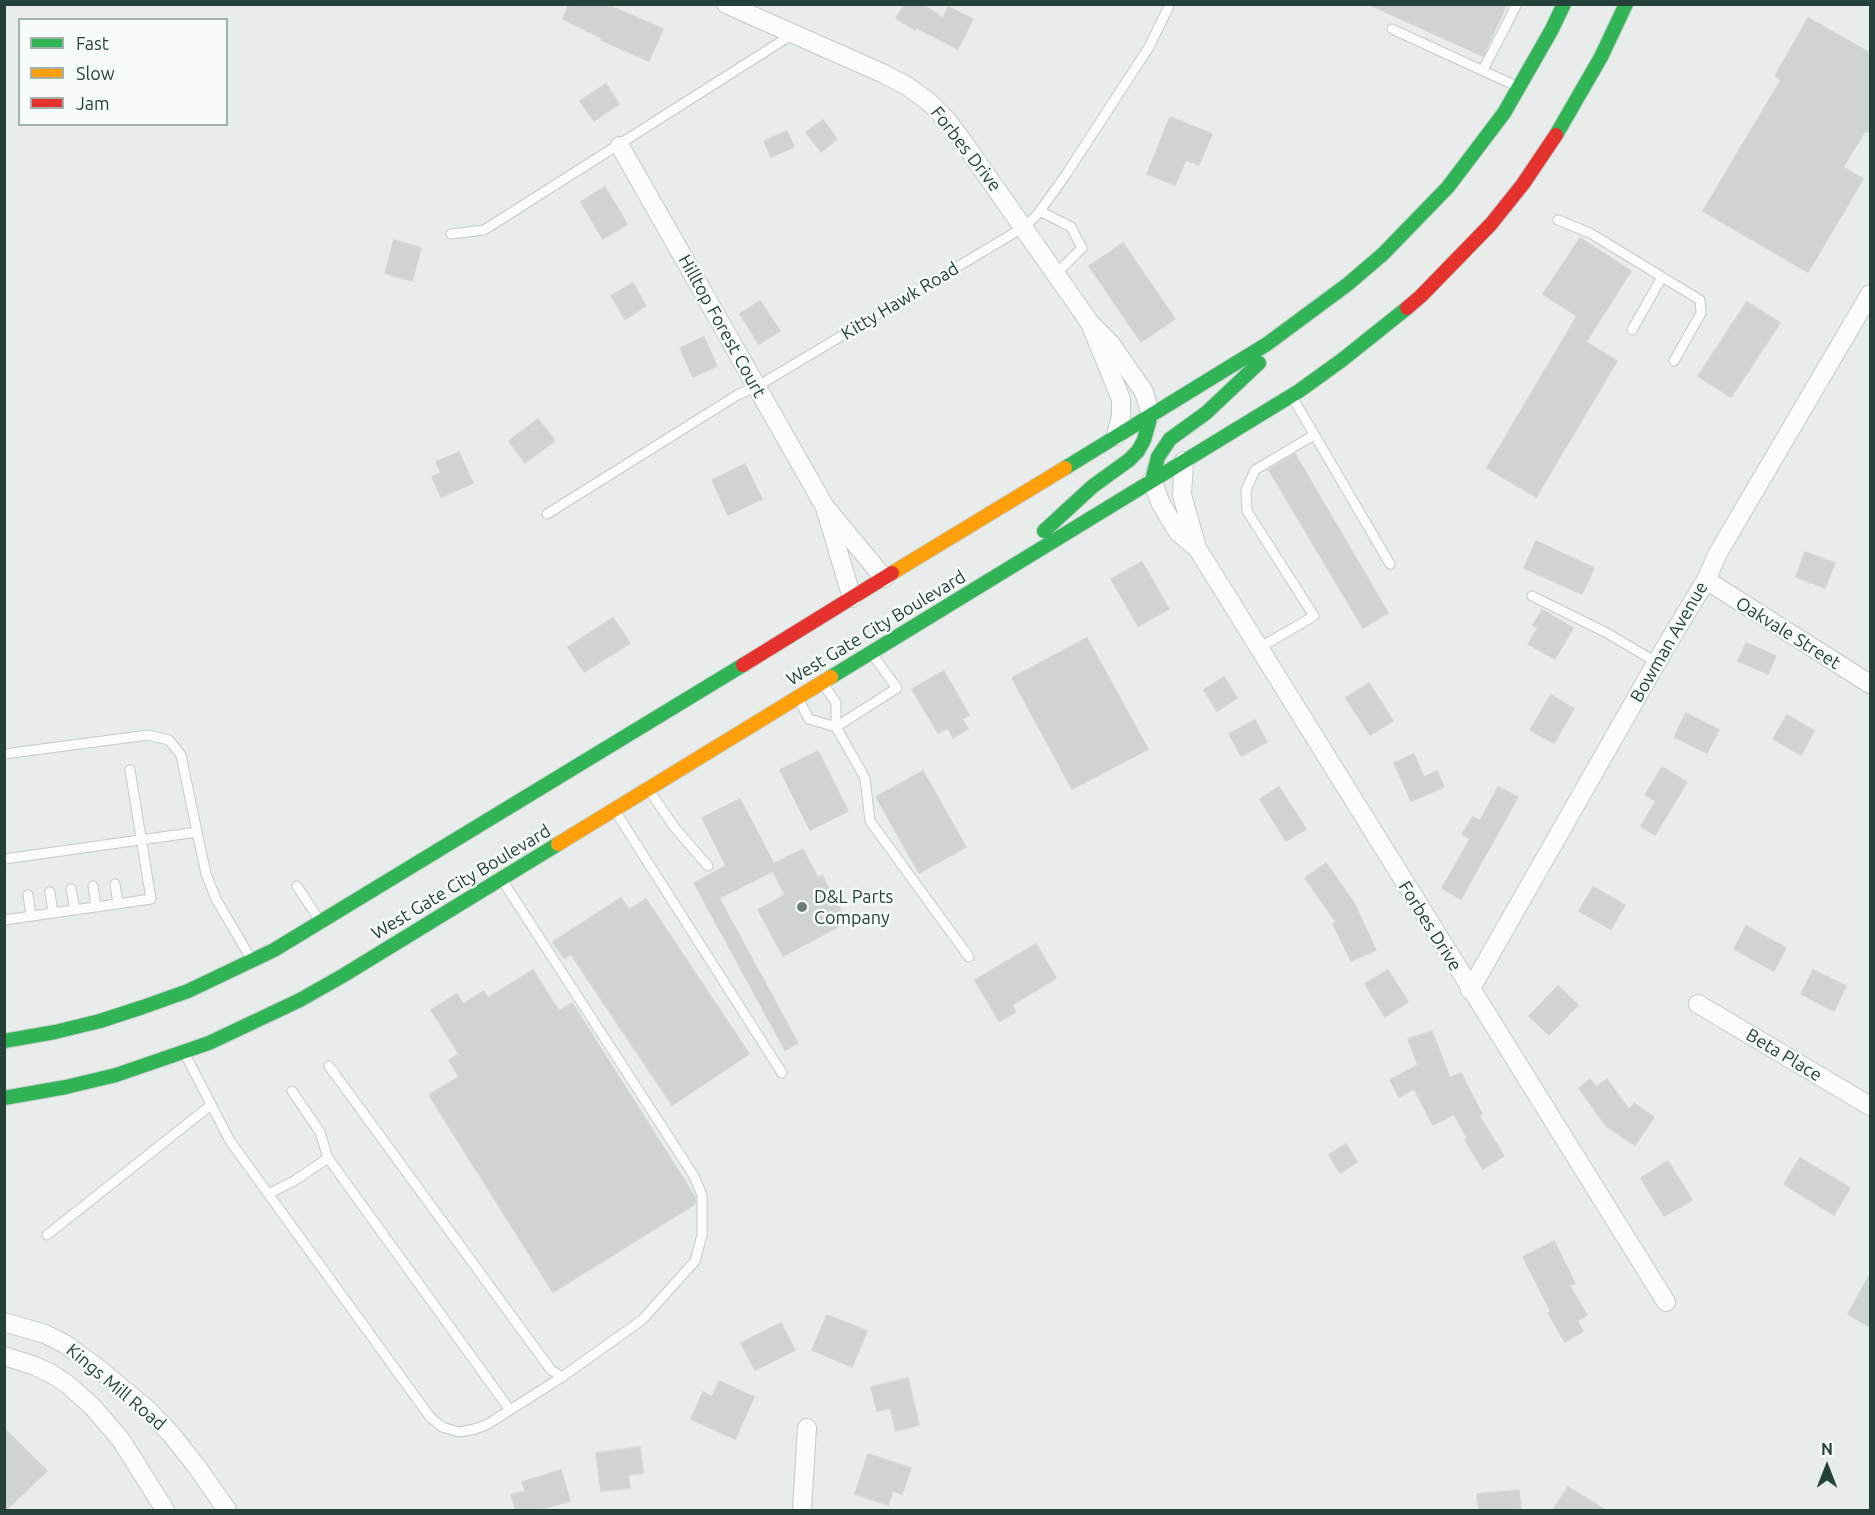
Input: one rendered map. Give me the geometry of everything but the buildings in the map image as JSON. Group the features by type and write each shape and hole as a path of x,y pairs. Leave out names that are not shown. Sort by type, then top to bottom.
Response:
{"main road":[{"name":"West Gate City Boulevard","path":"4,1041 77,1027 188,991 320,923 1268,344 1308,315 1383,254 1448,187 1478,150 1519,88 1564,4"},
{"name":"West Gate City Boulevard","path":"4,1098 116,1075 184,1052 218,1039 344,975 1291,395 1342,360 1421,296 1491,224 1551,144 1601,57 1626,4"},
{"path":"1152,480 1158,457 1170,439 1206,413 1308,315"},
{"path":"993,577 1093,486 1138,451 1151,415"}],"street":[{"name":"Forbes Drive","path":"726,4 882,73 907,86 929,102 953,128 1090,323 1111,344 1144,392 1151,415"},
{"name":"Hilltop Forest Court","path":"620,146 825,507 884,578"},
{"name":"Bowman Avenue","path":"1470,990 1656,662 1706,580 1718,553 1870,294"},
{"name":"Forbes Drive","path":"1090,323 1121,399 1121,416 1116,436"},
{"name":"Forbes Drive","path":"1184,461 1182,495 1197,548 1666,1302"},
{"name":"Forbes Drive","path":"1152,480 1161,504 1178,532 1197,548"},
{"name":"Hilltop Forest Court","path":"825,507 852,598"},
{"name":"Oakvale Street","path":"1706,580 1870,684"},
{"name":"Beta Place","path":"1698,1004 1870,1106"},
{"name":"Kings Mill Road","path":"4,1322 45,1334 65,1344 148,1410 171,1434 227,1510"},
{"name":"Kings Mill Road","path":"4,1356 52,1374 92,1406 127,1448 165,1510"},
{"path":"802,1510 807,1428"}],"lane":[{"name":"Kitty Hawk Road","path":"547,514 740,394 756,387 1024,227 1040,211 1065,176 1149,47 1170,4"},
{"path":"1483,70 1518,4"},
{"path":"1392,29 1519,88"},
{"path":"451,234 484,230 620,146 793,34"},
{"path":"1040,211 1071,227 1082,248 1056,274"},
{"path":"1558,220 1590,233 1700,300 1701,313 1674,361"},
{"path":"1632,330 1662,277"},
{"path":"1291,395 1390,564"},
{"path":"1259,648 1314,616 1246,511 1246,490 1255,470 1314,435"},
{"path":"1532,596 1607,633 1656,662"},
{"path":"836,727 897,688 871,652"},
{"path":"822,682 836,703 836,727 865,778 870,821 969,957"},
{"path":"797,698 809,718 836,727"},
{"path":"4,754 148,735 169,740 181,755 206,874 216,899 252,960"},
{"path":"4,920 151,899 130,770"},
{"path":"648,789 675,828 708,866"},
{"path":"614,810 782,1073"},
{"path":"4,859 197,832"},
{"path":"109,846 111,857"},
{"path":"88,848 89,860"},
{"path":"66,851 67,863"},
{"path":"44,854 46,865"},
{"path":"23,856 25,867"},
{"path":"184,1052 230,1141 430,1417 442,1427 459,1432 488,1424 562,1377 642,1320 695,1261 702,1235 702,1195 694,1176 501,878"},
{"path":"115,884 118,904"},
{"path":"93,886 96,907"},
{"path":"297,886 320,923"},
{"path":"72,889 75,910"},
{"path":"50,892 53,913"},
{"path":"28,895 31,916"},
{"path":"329,1066 551,1370 562,1377"},
{"path":"292,1091 320,1132 328,1158 510,1410"},
{"path":"47,1235 211,1105"},
{"path":"268,1194 294,1181 328,1158"}],"traffic: fast":[{"path":"1065,468 1267,344 1348,284 1383,254 1448,187 1504,113 1564,4"},
{"path":"1556,135 1601,57 1626,4"},
{"path":"831,677 1299,391 1407,308"},
{"path":"1152,480 1158,457 1170,439 1206,413 1259,363"},
{"path":"1044,531 1093,486 1138,451 1144,440 1151,415"},
{"path":"4,1041 100,1021 143,1007 188,991 274,950 743,665"},
{"path":"4,1098 116,1075 209,1043 300,1000 344,975 558,844"}],"traffic: slow":[{"path":"892,573 1065,468"},
{"path":"558,844 831,677"}],"traffic: jam":[{"path":"1407,308 1491,224 1523,184 1556,135"},
{"path":"743,665 892,573"}],"place":[{"name":"D&L Parts Company","path":"802,907"}]}
